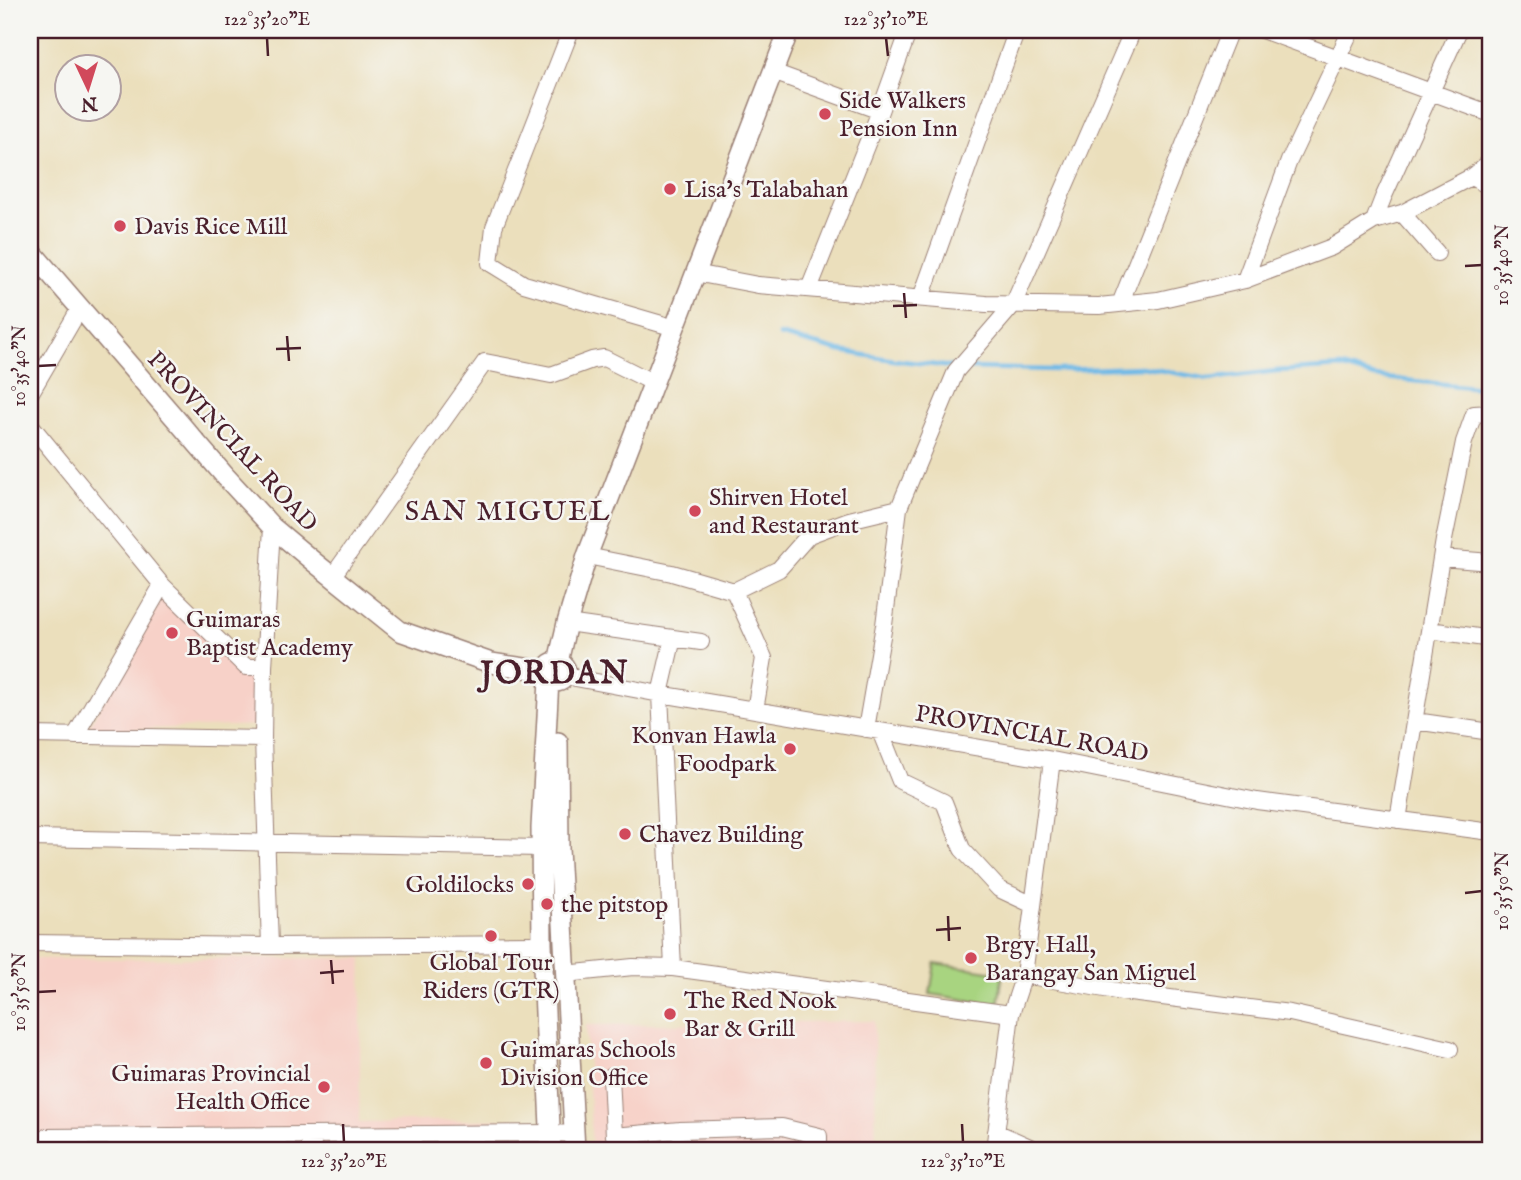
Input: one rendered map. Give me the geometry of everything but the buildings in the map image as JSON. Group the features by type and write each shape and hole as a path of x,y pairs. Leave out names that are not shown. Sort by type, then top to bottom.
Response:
{"main road":[{"path":"551,1141 542,944 541,828 555,674 587,556 789,30"},
{"name":"PROVINCIAL ROAD","path":"30,250 272,527 332,577 400,631 491,663 555,674"},
{"path":"555,674 559,848 575,1142"},
{"path":"548,1081 572,1080"}],"street":[{"path":"571,30 494,228 490,263 524,284 675,328"},
{"path":"810,289 909,30"},
{"path":"921,298 1017,30"},
{"path":"1033,905 999,889 962,849 944,802 900,781 873,730 884,625 899,508 956,371 1013,304 1133,30"},
{"path":"1120,304 1230,30"},
{"path":"1262,30 1491,114"},
{"path":"1244,280 1289,162 1350,30"},
{"path":"1374,221 1459,30"},
{"path":"773,72 880,111"},
{"path":"695,273 758,285 986,304 1099,306 1158,300 1244,280 1332,247 1374,221 1402,213 1471,177 1491,161"},
{"path":"1471,177 1491,187"},
{"path":"1402,213 1437,253"},
{"path":"30,394 80,308"},
{"path":"332,577 485,362 551,375 604,358 654,383"},
{"path":"1398,820 1441,558 1464,442 1474,414 1491,413"},
{"path":"30,424 162,584 246,667 264,667"},
{"path":"587,556 672,573 734,592 779,569 808,535 849,520 899,508"},
{"path":"270,946 263,739 272,527"},
{"path":"1441,558 1491,562"},
{"path":"75,736 162,584"},
{"path":"734,592 764,658 755,710"},
{"path":"567,623 701,642"},
{"path":"1430,631 1491,639"},
{"path":"673,968 660,694 674,638"},
{"name":"PROVINCIAL ROAD","path":"555,674 1052,760 1258,801 1491,832"},
{"path":"1415,721 1491,732"},
{"path":"30,735 263,739"},
{"path":"994,1150 1011,1014 1024,975 1052,760"},
{"path":"30,838 542,848"},
{"path":"30,943 270,946 542,944"},
{"path":"565,974 633,967 673,968 1011,1014"},
{"path":"1024,975 1122,992 1290,1013 1450,1049"},
{"path":"611,1076 614,1143 681,1130 782,1127 819,1136 819,1150"},
{"path":"681,1130 682,1150"},
{"path":"996,1132 1034,1150"},
{"path":"40,1142 201,1143 318,1135 413,1134 575,1142"},
{"path":"400,1150 413,1134"},
{"path":"307,1150 318,1135"}],"shaded area":[{"name":"Guimaras Baptist Academy","path":"164,594 260,674 261,725 86,731"},
{"path":"362,958 359,1122 535,1119 536,1150 30,1150 30,959"},
{"path":"874,1021 876,1150 592,1150 586,1025"}],"green space":[{"path":"935,963 1003,973 998,1005 930,994"}],"waterway":[{"path":"779,335 840,351 952,367"},
{"path":"967,368 1058,370 1142,367 1209,379 1341,367 1375,377 1491,389"}],"place":[{"name":"Side Walkers Pension Inn","path":"825,114"},
{"name":"Lisa's Talabahan","path":"670,189"},
{"name":"Davis Rice Mill","path":"120,226"},
{"name":"Shirven Hotel and Restaurant","path":"695,511"},
{"name":"Guimaras Baptist Academy","path":"172,633"},
{"name":"Konvan Hawla Foodpark","path":"790,749"},
{"name":"Chavez Building","path":"625,834"},
{"name":"Goldilocks","path":"528,884"},
{"name":"the pitstop","path":"547,904"},
{"name":"Global Tour Riders (GTR)","path":"491,936"},
{"name":"Brgy. Hall, Barangay San Miguel","path":"971,958"},
{"name":"The Red Nook Bar & Grill","path":"670,1014"},
{"name":"Guimaras Schools Division Office","path":"486,1063"},
{"name":"Guimaras Provincial Health Office","path":"324,1087"}],"district":[{"name":"SAN MIGUEL","path":"508,510"},
{"name":"JORDAN","path":"555,672"}]}
